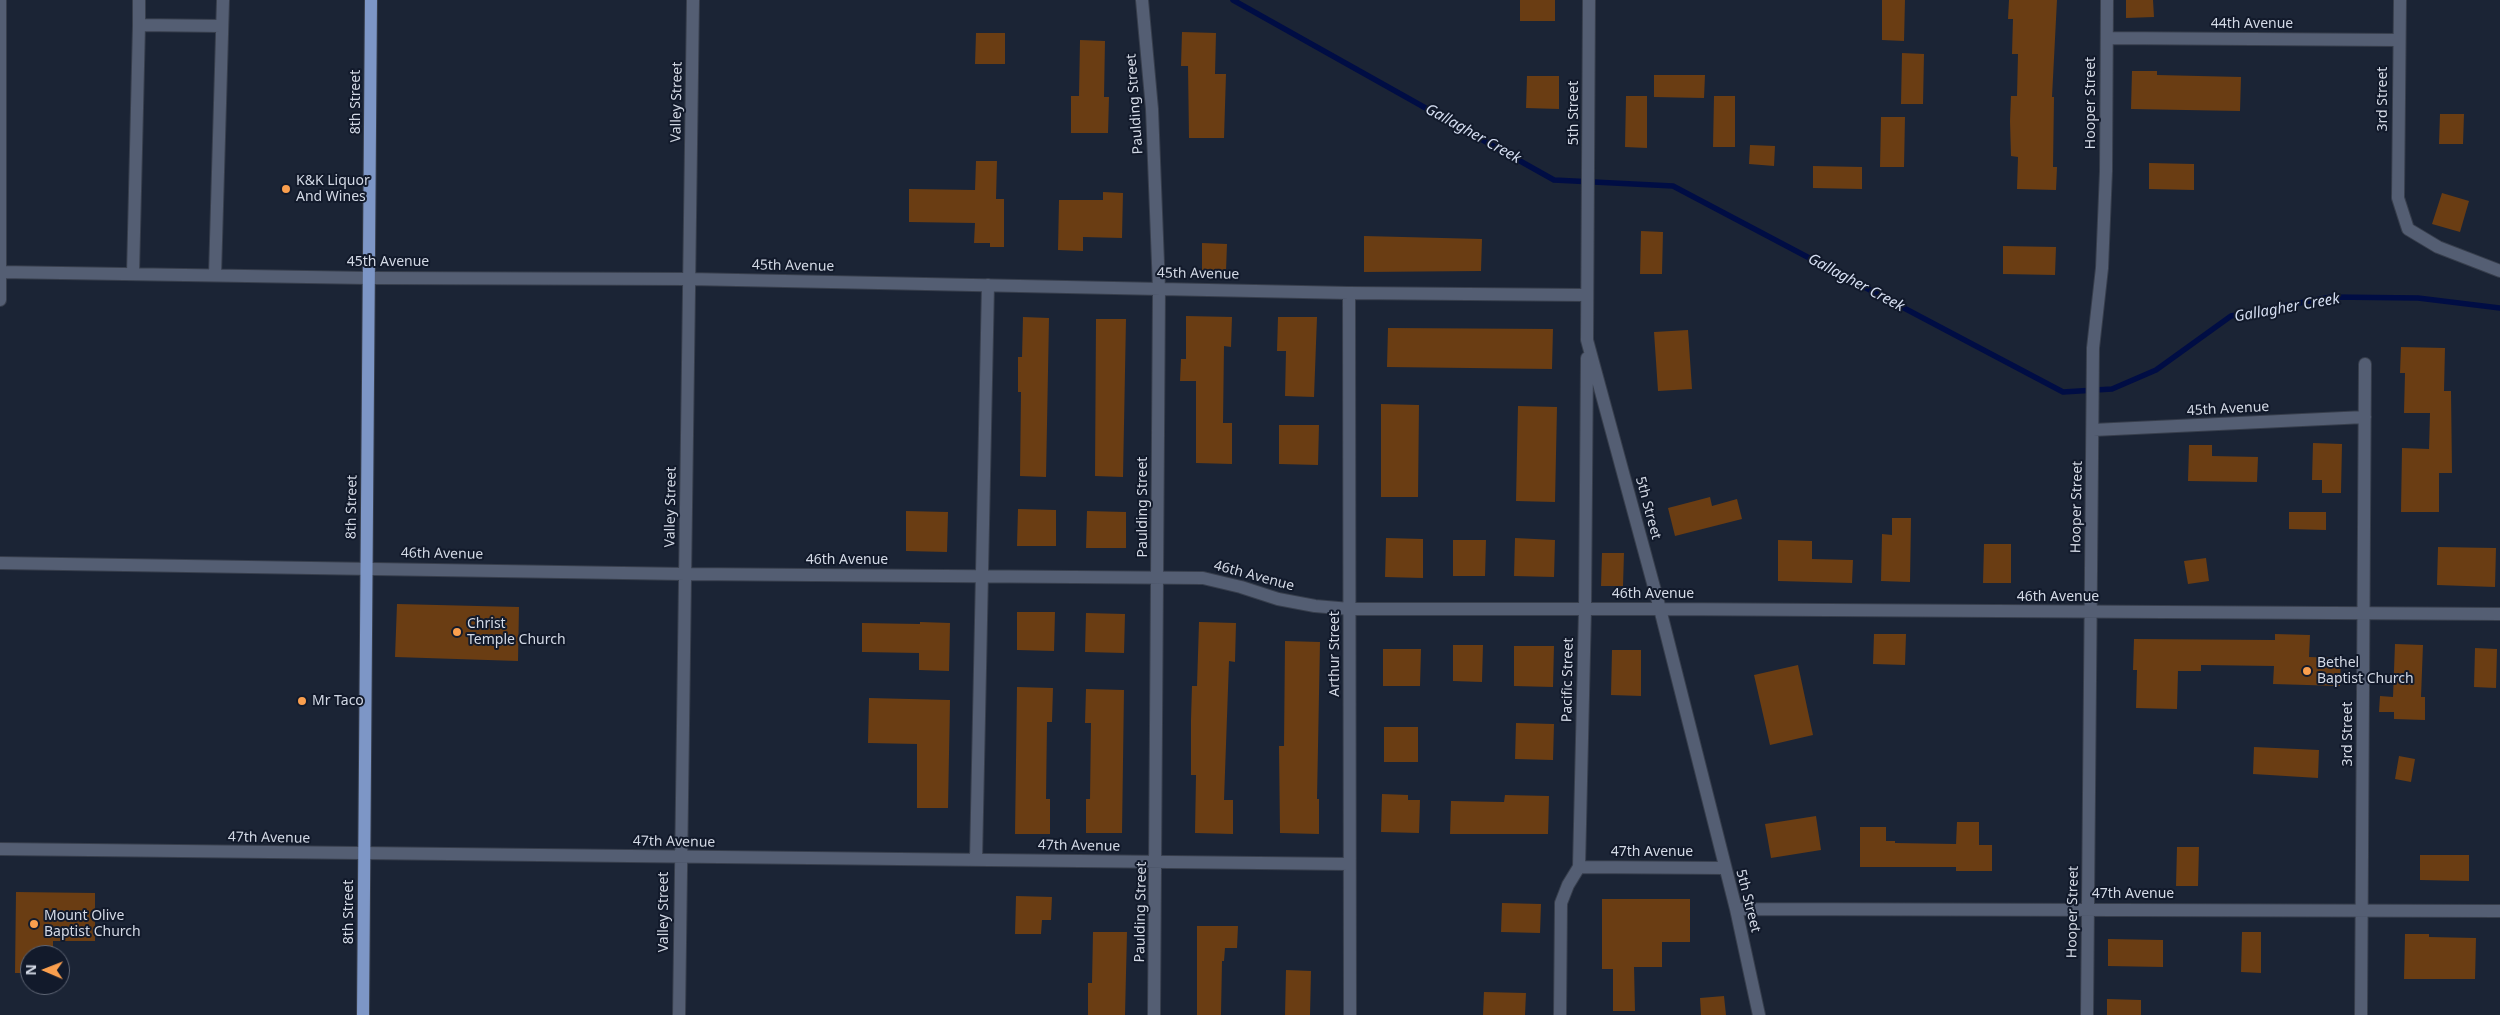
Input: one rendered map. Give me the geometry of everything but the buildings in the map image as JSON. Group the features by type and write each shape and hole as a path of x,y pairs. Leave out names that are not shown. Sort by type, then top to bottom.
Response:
{"main road":[{"name":"8th Street","path":"363,1015 371,0"}],"street":[{"path":"0,0 0,300"},
{"path":"133,274 139,0"},
{"path":"215,275 223,0"},
{"name":"Valley Street","path":"679,1015 693,0"},
{"name":"Paulding Street","path":"1142,0 1152,109 1159,288 1157,862 1154,1015"},
{"name":"5th Street","path":"1589,0 1587,340 1660,609 1736,910 1759,1015"},
{"name":"Hooper Street","path":"2087,1015 2093,364 2102,268 2106,171 2107,0"},
{"name":"3rd Street","path":"2400,0 2398,40 2398,198 2408,230 2438,247 2500,271"},
{"path":"139,25 222,26"},
{"name":"44th Avenue","path":"2107,38 2398,40"},
{"name":"45th Avenue","path":"0,272 369,278 690,278 1349,293 1586,295"},
{"path":"976,860 988,285"},
{"name":"Arthur Street","path":"1349,293 1350,609 1348,864 1350,1015"},
{"name":"Pacific Street","path":"1560,1015 1561,903 1568,885 1579,867 1585,610 1587,340"},
{"name":"3rd Street","path":"2361,1015 2365,364"},
{"name":"45th Avenue","path":"2093,430 2365,417"},
{"name":"46th Avenue","path":"0,563 685,574 1158,576 1203,578 1241,587 1278,599 1315,606 1350,609 2500,614"},
{"name":"47th Avenue","path":"0,849 1348,864"},
{"name":"47th Avenue","path":"1579,867 1724,868"},
{"name":"47th Avenue","path":"1736,910 2500,911"}],"waterway":[{"name":"Gallagher Creek","path":"1233,0 1554,180 1673,186 2063,392 2112,389 2156,370 2231,316 2331,297 2418,298 2500,308"}],"place":[{"name":"K&K Liquor And Wines","path":"286,189"},
{"name":"Christ Temple Church","path":"457,632"},
{"name":"Bethel Baptist Church","path":"2307,671"},
{"name":"Mr Taco","path":"302,701"},
{"name":"Mount Olive Baptist Church","path":"34,924"}]}
